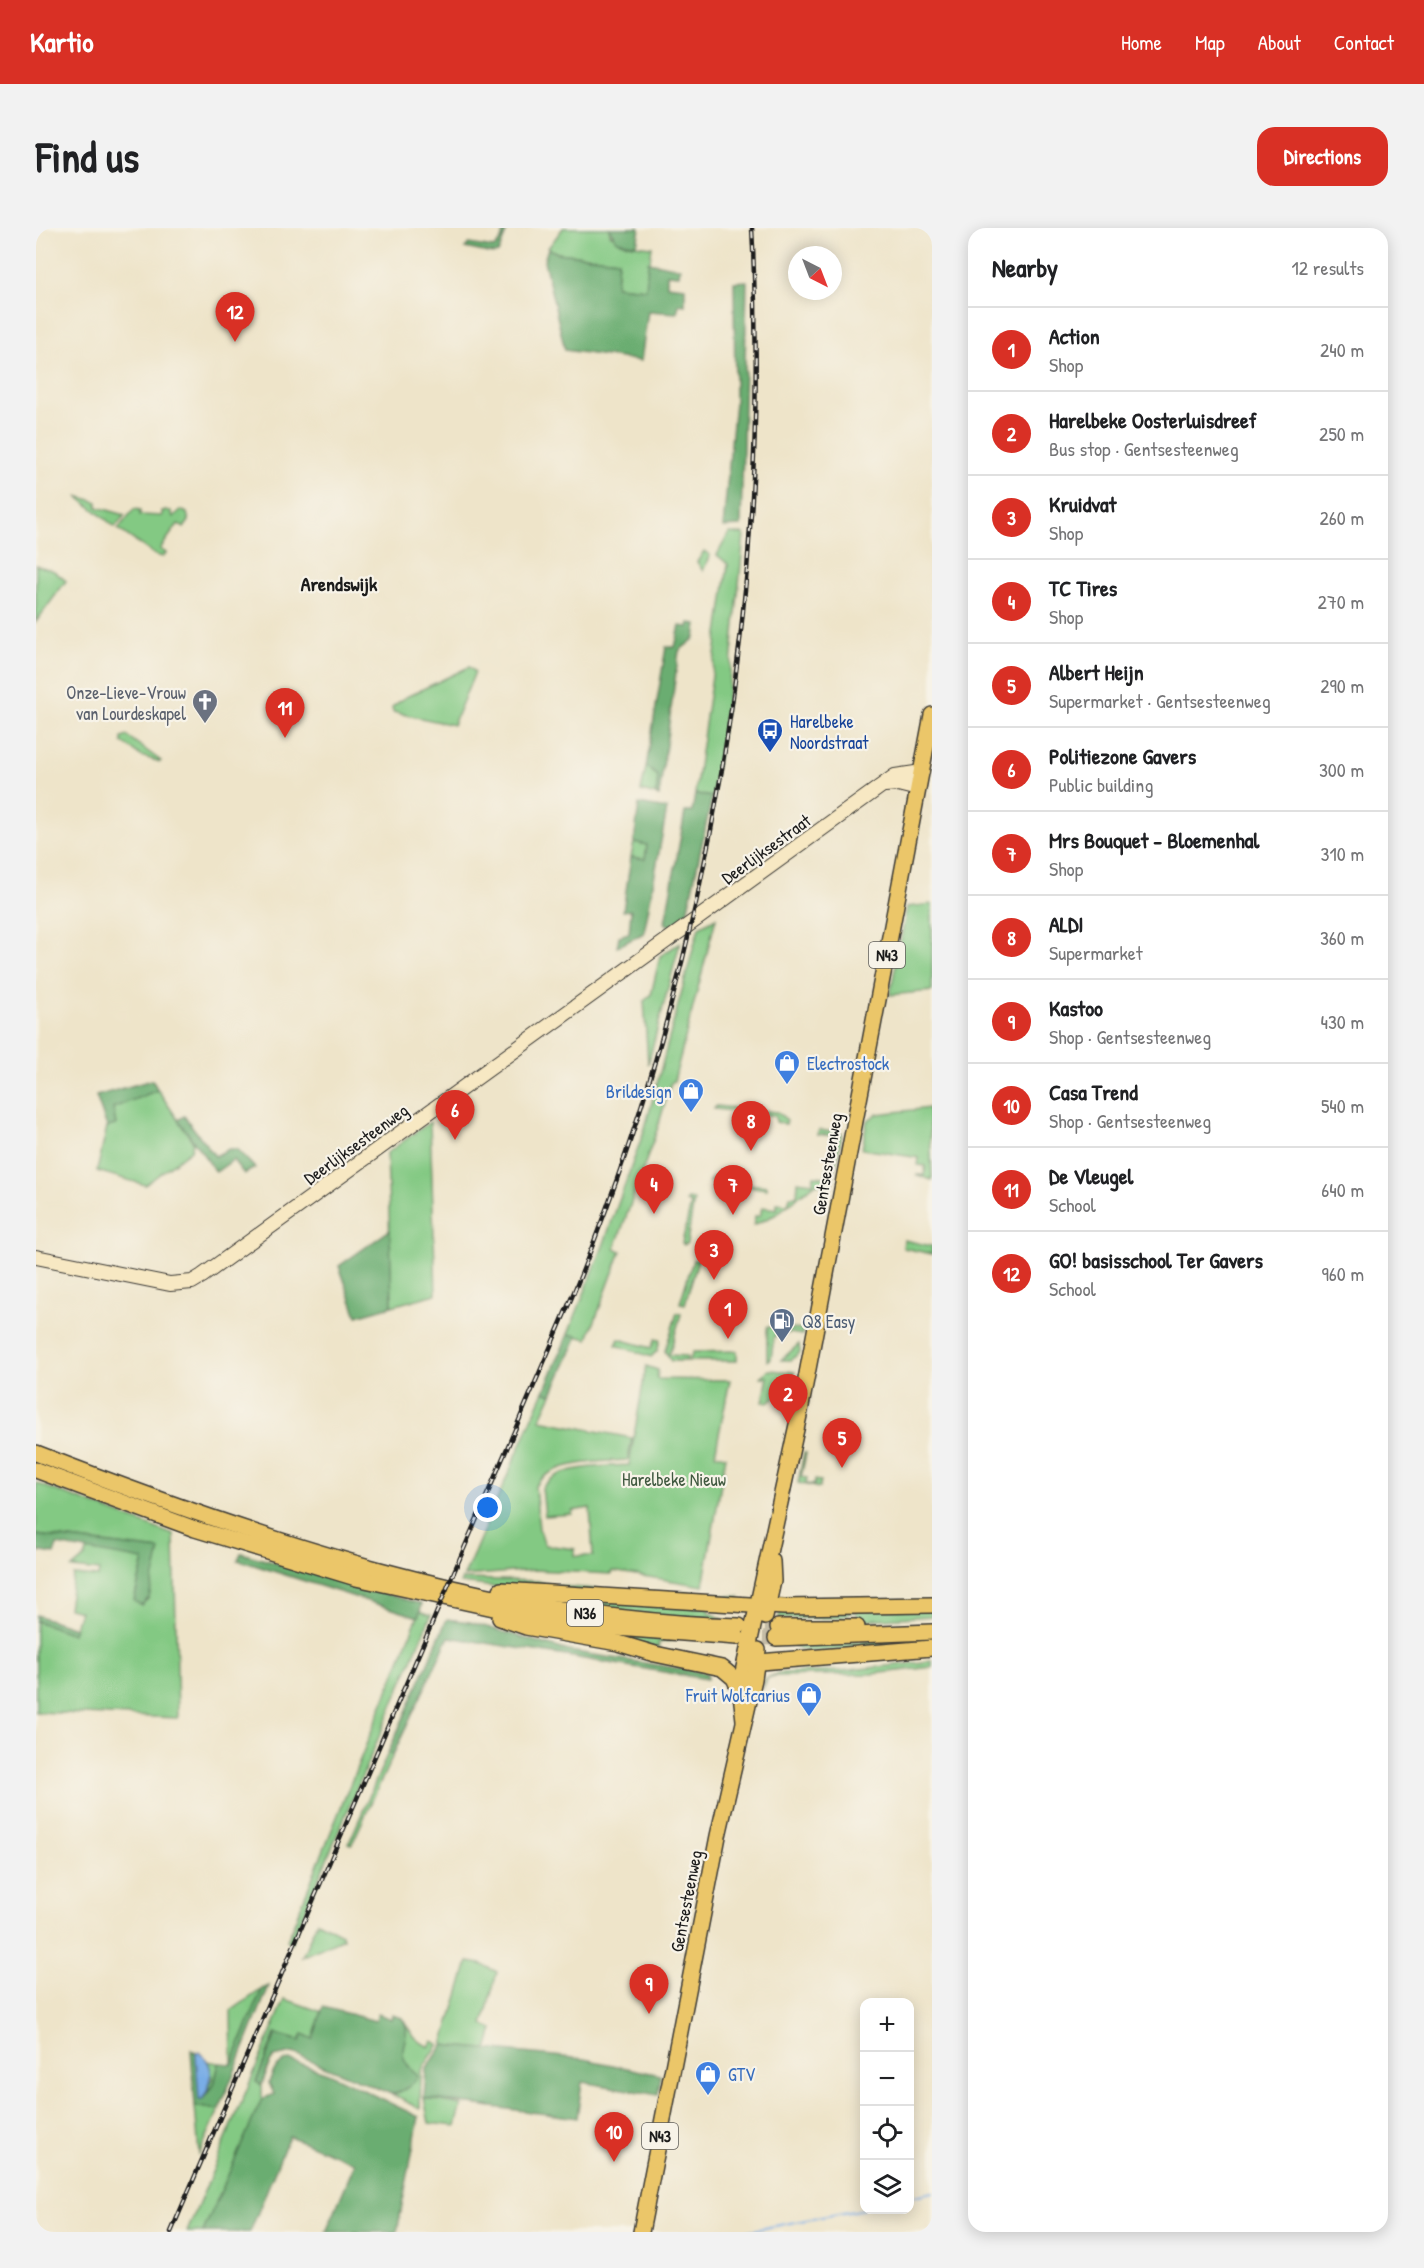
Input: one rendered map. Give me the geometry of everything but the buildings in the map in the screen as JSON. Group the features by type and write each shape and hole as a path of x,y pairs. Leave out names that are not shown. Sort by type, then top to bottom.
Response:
{"main road":[{"name":"N43","path":"918,789 932,715"},
{"name":"Deerlijksestraat","path":"669,940 883,786 904,773 922,772"},
{"path":"883,786 898,784 918,789"},
{"name":"Gentsesteenweg","path":"641,2232 718,1836 744,1720 751,1663 772,1545 837,1221 918,789"},
{"name":"Deerlijksesteenweg","path":"36,1257 170,1284 192,1282 669,940"},
{"name":"N36","path":"36,1453 121,1486 270,1538 472,1593 604,1616 738,1632 603,1627 531,1616 356,1578 195,1529 36,1470"},
{"name":"Gentsesteenweg","path":"762,1606 772,1581 772,1545"},
{"path":"356,1578 363,1583 480,1611 526,1627 618,1643 655,1654 693,1661 729,1672 736,1681 741,1695"},
{"path":"772,1581 787,1599 815,1605"},
{"path":"433,1583 514,1591 762,1606 932,1605"},
{"path":"932,1623 888,1628 777,1632 932,1632"},
{"path":"693,1661 751,1663 932,1648"},
{"name":"Gentsesteenweg","path":"744,1720 741,1695 751,1663"}],"green space":[{"path":"504,228 508,228 498,253 465,248 469,244 494,248 501,240"},
{"path":"563,228 609,228 610,234 625,244 652,247 646,289 616,286 618,260 557,253 548,248"},
{"path":"609,228 640,228 637,245 617,241"},
{"path":"548,248 557,253 618,260 616,286 646,289 648,262 680,268 679,275 667,274 667,285 685,287 685,305 679,304 677,313 648,311 641,361 565,350 544,261"},
{"path":"747,281 741,526 723,527 735,402 734,282"},
{"path":"77,496 98,502 97,507 125,515 115,527"},
{"path":"134,509 140,510 140,515 162,516 162,511 171,511 173,517 181,510 187,513 189,521 184,528 178,524 160,549 166,553 163,557 155,555 118,529"},
{"path":"729,533 744,534 729,684 712,797 695,794 728,564 717,555"},
{"path":"704,551 710,555 703,571 697,562"},
{"path":"36,565 54,571 66,581 36,622"},
{"path":"689,623 697,624 695,638 679,651 659,796 656,795 658,776 646,767 666,647 675,647 680,626 688,627"},
{"path":"469,667 475,672 453,725 393,712 392,707 404,698"},
{"path":"127,736 161,761 141,756 122,742 122,738"},
{"path":"646,767 658,776 656,795 641,791"},
{"path":"695,794 712,797 686,918 673,928 665,923 685,812 692,812"},
{"path":"639,804 667,809 644,933 617,947 619,936 629,933 631,910 623,911 631,857 645,859 647,845 634,842"},
{"path":"634,842 647,845 645,859 631,857"},
{"path":"932,904 932,991 890,995 907,907"},
{"path":"716,918 674,1081 671,1083 657,1130 615,1248 621,1251 588,1339 568,1334 603,1246 645,1128 699,927"},
{"path":"680,943 648,1064 644,1001 651,995 660,956"},
{"path":"152,1080 158,1090 113,1108 116,1125 107,1127 96,1096"},
{"path":"158,1090 193,1142 191,1150 145,1185 97,1171 107,1127 116,1125 112,1108"},
{"path":"716,1106 777,1112 787,1120 786,1124 776,1122 775,1116 714,1109"},
{"path":"929,1108 932,1180 916,1175 924,1175 926,1166 918,1165 919,1158 862,1149 867,1121 877,1114"},
{"path":"184,1116 215,1156 229,1149 237,1149 255,1168 244,1174 233,1160 216,1172 178,1120"},
{"path":"430,1122 436,1294 392,1306 387,1153"},
{"path":"819,1130 842,1133 832,1184 815,1184 775,1215 754,1225 755,1216 760,1216 762,1207 777,1209 777,1203 788,1204 790,1196 797,1196 798,1181 813,1183 814,1176 826,1177 829,1156 833,1156 835,1136 817,1134"},
{"path":"713,1177 727,1182 767,1186 767,1189 709,1182"},
{"path":"688,1199 694,1200 687,1243 684,1245 682,1243 691,1204 686,1202"},
{"path":"390,1230 392,1306 357,1316 339,1266"},
{"path":"904,1240 932,1246 932,1254 903,1248"},
{"path":"693,1260 698,1260 685,1304 680,1303"},
{"path":"677,1313 681,1314 669,1355 687,1356 687,1361 671,1361 665,1351"},
{"path":"767,1327 803,1330 802,1335 790,1333 774,1336 771,1359 767,1361"},
{"path":"568,1334 578,1336 552,1394 544,1391"},
{"path":"619,1339 651,1348 655,1339 660,1340 657,1351 651,1357 616,1345"},
{"path":"799,1344 800,1352 791,1360 781,1360"},
{"path":"737,1351 737,1361 689,1361 693,1352"},
{"name":"Harelbeke Nieuw","path":"646,1366 658,1370 657,1379 730,1380 715,1454 726,1456 703,1586 612,1571 611,1574 535,1570 464,1576 544,1391 552,1394 540,1420 632,1438 628,1460 591,1462 565,1467 553,1471 535,1486 539,1529 545,1545 575,1549 575,1556 593,1556 590,1508 572,1511 572,1514 545,1516 542,1488 550,1480 570,1471 629,1465"},
{"path":"769,1370 795,1372 794,1380 769,1402 763,1402 768,1377 761,1377"},
{"path":"804,1453 806,1453 801,1477 807,1478 806,1484 814,1485 815,1480 821,1481 819,1488 798,1483"},
{"path":"36,1483 174,1535 178,1718 36,1712 36,1621 73,1633 80,1611 68,1608 73,1575 98,1577 99,1571 72,1568 85,1557 88,1549 144,1560 134,1600 160,1550 36,1535"},
{"path":"36,1535 160,1550 149,1598 141,1605 134,1601 144,1560 57,1545 54,1554 36,1551"},
{"path":"241,1553 422,1604 418,1617 238,1560"},
{"path":"462,1579 538,1581 550,1585 681,1597 684,1592 740,1597 738,1601 733,1601 521,1590 460,1583"},
{"path":"541,1596 711,1608 709,1612 724,1620 678,1618 541,1601"},
{"path":"932,1609 932,1616 847,1621 858,1616 856,1611 839,1618 779,1619 780,1611"},
{"path":"420,1611 431,1615 291,1943 287,1941"},
{"path":"36,1615 75,1628 73,1634 36,1621"},
{"path":"447,1619 470,1622 569,1651 707,1673 707,1679 449,1637 393,1755 388,1753"},
{"path":"538,1622 675,1640 658,1643 659,1648"},
{"path":"932,1638 932,1645 808,1652 789,1644"},
{"path":"932,1661 932,1667 873,1674 774,1676 768,1678 762,1690 765,1679 778,1673 842,1671"},
{"path":"388,1753 393,1755 352,1844 349,1843"},
{"path":"317,1921 342,1934 343,1938 302,1957"},
{"path":"468,1962 481,1964 497,1972 483,2025 493,2029 487,2050 443,2045"},
{"path":"269,1986 219,2110 195,2106 191,2050 196,2053 202,2100 214,2085 219,2063 232,2064 262,1989"},
{"path":"262,1989 232,2064 231,2011"},
{"path":"285,1999 322,2012 313,2040 303,2034 300,2041 275,2034 256,2082 262,2085 262,2099 203,2232 187,2232"},
{"path":"323,2007 376,2021 378,2014 391,2019 392,2015 402,2018 406,2026 404,2059 418,2076 416,2080 407,2088 391,2094 293,2053 274,2057 269,2064 262,2085 256,2082 276,2034 300,2041 303,2034 313,2039"},
{"path":"405,2022 415,2037 425,2045 429,2047 432,2041 439,2044 421,2071 420,2109 391,2094 400,2092 404,2065 402,2056"},
{"path":"443,2045 584,2059 661,2075 658,2095 582,2082 577,2118 424,2098 426,2070"},
{"path":"289,2060 328,2073 419,2117 397,2232 326,2232 355,2163 289,2136 250,2232 203,2232 262,2099 274,2094 269,2083 272,2075 278,2066"},
{"path":"207,2061 219,2063 214,2085 207,2092 213,2078"},
{"path":"424,2098 462,2105 456,2126 429,2123"},
{"path":"195,2106 219,2110 199,2154"}],"water":[{"path":"200,2052 211,2069 209,2087 202,2100 199,2100 196,2057 196,2053"}],"waterway":[{"path":"914,2196 932,2192"},
{"path":"743,2232 860,2210"}],"tunnel":[{"path":"742,1626 778,1627"},
{"path":"740,1637 776,1638"}],"railway":[{"path":"171,2232 574,1292 622,1165 662,1035 696,903 722,770 741,635 752,499 756,363 752,228"}],"place":[{"name":"GO! basisschool Ter Gavers","path":"235,342"},
{"name":"Onze-Lieve-Vrouw van Lourdeskapel","path":"205,725"},
{"name":"De Vleugel","path":"285,738"},
{"name":"Harelbeke Noordstraat","path":"770,754"},
{"name":"Electrostock","path":"787,1086"},
{"name":"Brildesign","path":"691,1114"},
{"name":"Politiezone Gavers","path":"455,1140"},
{"name":"ALDI","path":"751,1151"},
{"name":"TC Tires","path":"654,1214"},
{"name":"Mrs Bouquet - Bloemenhal","path":"733,1215"},
{"name":"Kruidvat","path":"714,1280"},
{"name":"Action","path":"728,1339"},
{"name":"Q8 Easy","path":"782,1344"},
{"name":"Harelbeke Oosterluisdreef","path":"788,1424"},
{"name":"Albert Heijn","path":"842,1468"},
{"name":"Fruit Wolfcarius","path":"809,1718"},
{"name":"Kastoo","path":"649,2014"},
{"name":"GTV","path":"708,2097"},
{"name":"Casa Trend","path":"614,2162"}],"district":[{"name":"Arendswijk","path":"339,583"}]}
